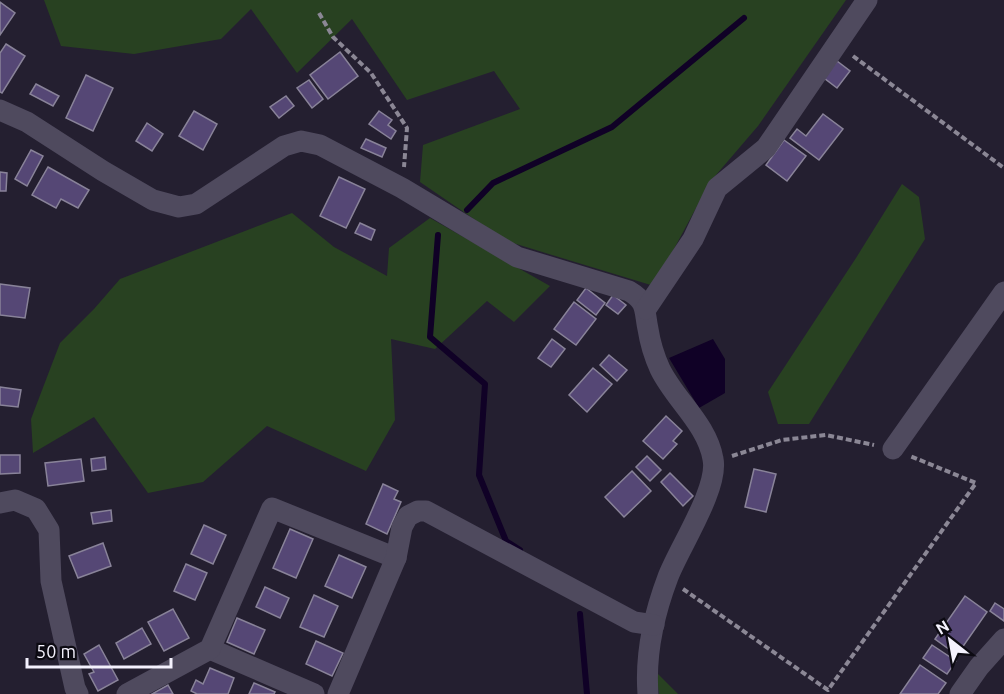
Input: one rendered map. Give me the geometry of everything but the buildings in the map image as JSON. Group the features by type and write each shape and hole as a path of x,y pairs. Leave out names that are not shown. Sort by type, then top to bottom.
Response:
{"street":[{"path":"646,309 693,239 717,188 766,148 867,0"},
{"path":"0,110 27,122 153,200 179,207 196,204 284,146 301,141 320,144 402,188 516,257 629,291 640,297 646,309 648,331 660,369 708,439 714,461 711,484 668,578 654,625 646,671 648,694"},
{"path":"893,449 1004,292"},
{"path":"0,503 15,500 36,509 49,530 51,582 78,694"},
{"path":"127,694 210,649 272,508 396,558"},
{"path":"338,694 396,558 402,527 408,516 418,511 426,511 634,622 654,625"},
{"path":"960,694 979,667 1004,639"},
{"path":"210,649 314,694"}],"path":[{"path":"319,13 333,37 371,73 407,128 402,188"},
{"path":"836,43 1004,168"},
{"path":"668,578 828,690 976,483 893,449 826,435 782,440 714,461"}],"green space":[{"path":"44,0 846,0 758,126 710,182 654,286 506,241 420,182 423,145 520,109 494,71 407,100 352,19 297,73 251,9 221,39 134,54 61,46"},
{"path":"902,184 919,197 925,239 809,424 778,424 768,392"},
{"path":"292,213 334,247 387,276 389,248 430,218 550,286 514,322 487,301 435,349 391,339 395,420 366,471 267,426 203,482 148,493 94,417 33,453 31,419 60,343 120,279"},
{"path":"656,672 678,694 659,694"}],"shaded area":[{"path":"713,339 725,359 725,393 699,408 669,358"}],"waterway":[{"path":"467,210 493,183 612,127 744,18"},
{"path":"438,235 430,337 485,384 479,475 506,541 520,550"},
{"path":"580,614 587,694"}]}
